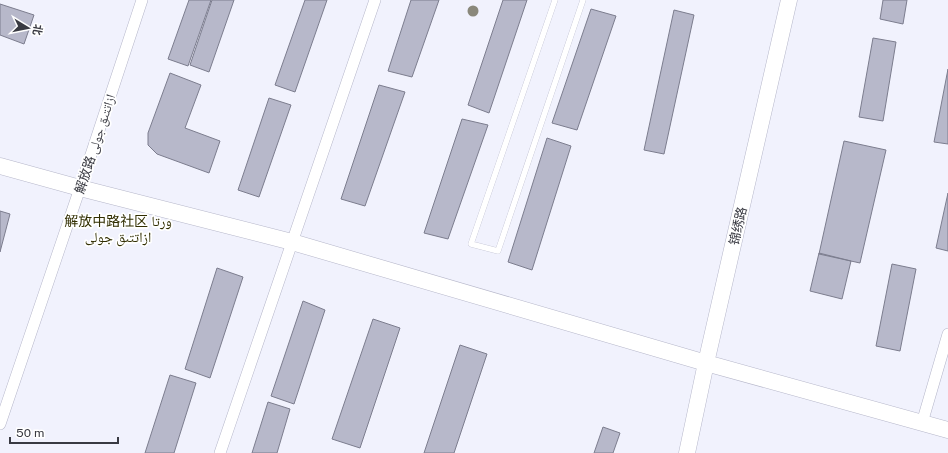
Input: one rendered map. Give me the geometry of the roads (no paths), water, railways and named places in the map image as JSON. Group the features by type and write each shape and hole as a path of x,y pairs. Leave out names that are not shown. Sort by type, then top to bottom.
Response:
{"street":[{"name":"解放路 ازاتتىق جولى","path":"0,424 142,0"},
{"path":"220,453 375,0"},
{"name":"锦绣路","path":"687,453 706,363 789,0"},
{"path":"0,166 292,242 706,363 948,430"},
{"path":"922,423 948,334"}],"lane":[{"path":"555,0 471,244 498,251 583,0"}],"district":[{"name":"解放中路社区 ورتا ازاتتىق جولى","path":"118,230"}]}
